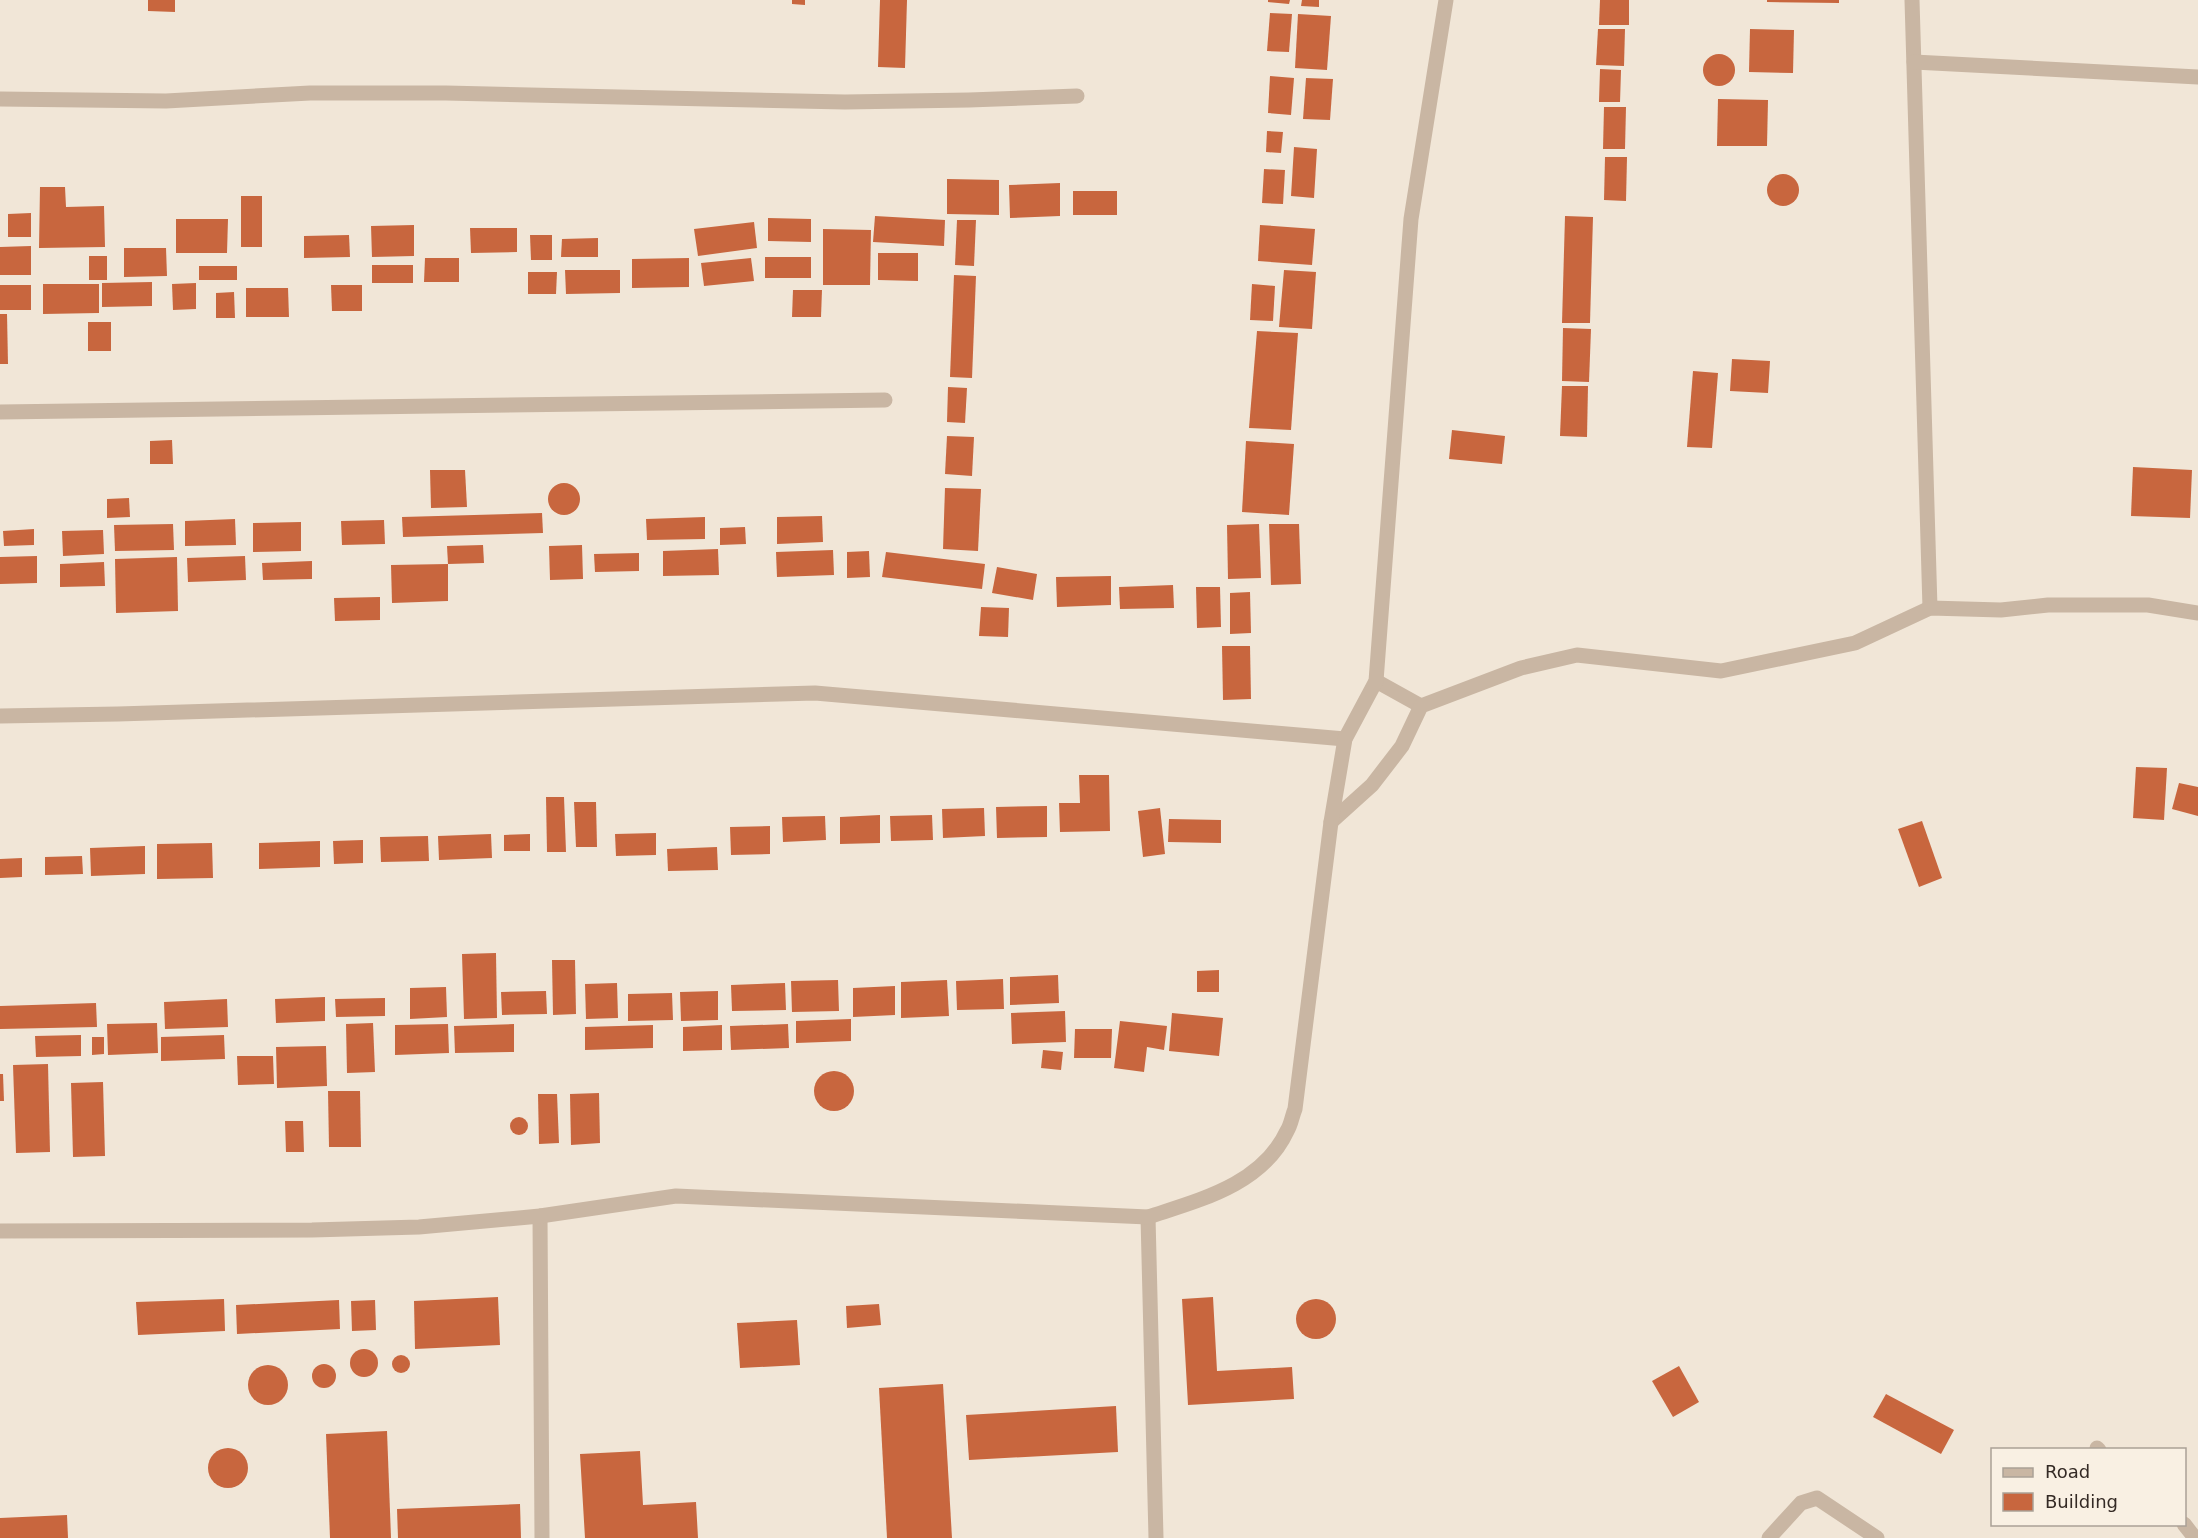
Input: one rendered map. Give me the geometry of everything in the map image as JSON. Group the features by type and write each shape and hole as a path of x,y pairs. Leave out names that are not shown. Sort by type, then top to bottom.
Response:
{"street":[{"path":"0,1231 336,1230 419,1227 540,1216 676,1196 1148,1217 1238,1184 1262,1164 1287,1132 1295,1109 1331,822 1345,739 1376,681 1411,219 1446,0"},
{"path":"1912,0 1930,608"},
{"path":"1914,62 2198,77"},
{"path":"0,99 166,102 310,93 446,93 845,102 1077,96"},
{"path":"0,412 885,400"},
{"path":"1331,822 1372,785 1402,746 1421,706 1521,668 1577,655 1721,671 1855,643 1930,608 2001,610 2048,604 2148,605 2198,613"},
{"path":"1376,681 1421,706"},
{"path":"0,716 815,693 1345,739"},
{"path":"540,1216 542,1538"},
{"path":"1148,1217 1156,1538"},
{"path":"1769,1538 1801,1503 1817,1498 1877,1538"},
{"path":"2186,1526 2195,1538"}],"building":[{"path":"148,0 175,0 175,12 148,11"},
{"path":"792,0 805,0 805,5 792,4"},
{"path":"880,0 907,0 905,68 878,67"},
{"path":"1268,0 1290,0 1289,4 1268,2"},
{"path":"1302,0 1319,0 1319,7 1301,6"},
{"path":"1600,0 1629,0 1629,25 1599,25"},
{"path":"1767,0 1839,0 1839,3 1767,2"},
{"path":"1270,13 1292,14 1289,52 1267,51"},
{"path":"1298,14 1331,16 1327,70 1295,68"},
{"path":"1598,29 1625,29 1624,66 1596,65"},
{"path":"1750,29 1794,30 1793,73 1749,72"},
{"path":"1719,54 1730,59 1735,70 1730,81 1719,86 1708,81 1703,70 1708,59"},
{"path":"1600,69 1621,70 1620,102 1599,102"},
{"path":"1270,76 1294,78 1291,115 1268,113"},
{"path":"1306,78 1333,79 1330,120 1303,119"},
{"path":"1718,99 1768,100 1767,146 1717,146"},
{"path":"1604,107 1626,107 1625,149 1603,149"},
{"path":"1267,131 1283,132 1281,153 1266,152"},
{"path":"1294,147 1317,149 1314,198 1291,196"},
{"path":"1605,157 1627,157 1626,201 1604,200"},
{"path":"1264,169 1285,170 1283,204 1262,203"},
{"path":"1783,174 1794,179 1799,190 1794,201 1783,206 1772,201 1767,190 1772,179"},
{"path":"947,179 999,180 999,215 947,214"},
{"path":"1060,183 1060,216 1010,218 1009,185"},
{"path":"40,187 65,187 66,207 104,206 105,247 39,248"},
{"path":"1073,191 1117,191 1117,215 1073,215"},
{"path":"241,196 262,196 262,247 241,247"},
{"path":"31,213 31,237 8,237 8,214"},
{"path":"875,216 945,220 944,246 873,242"},
{"path":"1565,216 1593,217 1590,323 1562,323"},
{"path":"768,218 811,219 811,242 768,241"},
{"path":"176,219 228,219 227,253 176,253"},
{"path":"957,220 976,220 974,266 955,265"},
{"path":"754,222 757,248 698,256 694,229"},
{"path":"414,225 414,256 372,257 371,226"},
{"path":"1260,225 1315,229 1312,265 1258,261"},
{"path":"470,228 517,228 517,252 471,253"},
{"path":"823,229 871,230 870,285 823,285"},
{"path":"349,235 350,257 304,258 304,236"},
{"path":"530,235 552,235 552,260 531,260"},
{"path":"598,238 598,257 561,257 562,239"},
{"path":"31,246 31,275 0,275 0,247"},
{"path":"124,248 166,248 167,276 124,277"},
{"path":"878,253 918,253 918,281 878,280"},
{"path":"89,256 107,256 107,280 89,280"},
{"path":"765,257 811,257 811,278 765,278"},
{"path":"425,258 459,258 459,282 424,282"},
{"path":"689,258 689,287 632,288 632,259"},
{"path":"751,258 754,281 704,286 701,263"},
{"path":"372,265 413,265 413,283 372,283"},
{"path":"199,266 237,266 237,280 199,280"},
{"path":"565,270 620,270 620,293 566,294"},
{"path":"1284,270 1316,272 1312,329 1279,327"},
{"path":"528,272 557,272 556,294 528,294"},
{"path":"954,275 976,276 972,378 950,377"},
{"path":"152,282 152,306 102,307 102,283"},
{"path":"196,283 196,309 173,310 172,284"},
{"path":"43,284 99,284 99,313 43,314"},
{"path":"1252,284 1275,286 1273,321 1250,320"},
{"path":"0,285 31,285 31,310 0,310"},
{"path":"331,285 362,285 362,311 332,311"},
{"path":"246,288 288,288 289,317 246,317"},
{"path":"793,290 822,290 821,317 792,317"},
{"path":"234,292 235,318 216,318 216,293"},
{"path":"0,314 7,314 8,364 0,364"},
{"path":"88,322 111,322 111,351 88,351"},
{"path":"1563,328 1591,329 1589,382 1562,381"},
{"path":"1257,331 1298,333 1291,430 1249,428"},
{"path":"1732,359 1770,361 1768,393 1730,391"},
{"path":"1693,371 1718,373 1712,448 1687,447"},
{"path":"1562,386 1588,386 1587,437 1560,436"},
{"path":"948,387 967,388 965,423 947,422"},
{"path":"1452,430 1505,436 1502,464 1449,459"},
{"path":"947,436 974,437 972,476 945,474"},
{"path":"172,440 173,464 150,464 150,441"},
{"path":"1246,441 1294,444 1289,515 1242,512"},
{"path":"2133,467 2192,470 2190,518 2131,516"},
{"path":"430,470 465,470 467,507 431,508"},
{"path":"564,483 575,488 580,499 575,510 564,515 553,510 548,499 553,488"},
{"path":"945,488 981,489 978,551 943,549"},
{"path":"129,498 130,517 107,518 107,499"},
{"path":"542,513 543,533 403,537 402,517"},
{"path":"822,516 823,542 777,544 777,517"},
{"path":"705,517 705,539 647,540 646,519"},
{"path":"235,519 236,545 185,546 185,521"},
{"path":"384,520 385,544 342,545 341,521"},
{"path":"301,522 301,551 253,552 253,523"},
{"path":"173,524 174,550 115,551 114,525"},
{"path":"1259,524 1261,578 1228,579 1227,525"},
{"path":"1269,524 1299,524 1301,584 1271,585"},
{"path":"745,527 746,544 720,545 720,528"},
{"path":"34,529 34,545 4,546 3,531"},
{"path":"103,530 104,554 63,556 62,531"},
{"path":"483,545 484,563 448,564 447,546"},
{"path":"582,545 583,579 550,580 549,546"},
{"path":"718,549 719,575 663,576 663,551"},
{"path":"833,550 834,575 777,577 776,552"},
{"path":"869,551 870,577 847,578 847,552"},
{"path":"886,552 985,564 982,589 882,577"},
{"path":"639,553 639,571 595,572 594,554"},
{"path":"37,556 37,583 0,584 0,557"},
{"path":"245,556 246,580 188,582 187,558"},
{"path":"177,557 178,611 116,613 115,559"},
{"path":"312,561 312,579 263,580 262,563"},
{"path":"104,562 105,586 60,587 60,564"},
{"path":"448,564 448,601 392,603 391,565"},
{"path":"997,567 1037,574 1033,600 992,593"},
{"path":"1111,576 1111,605 1057,607 1056,577"},
{"path":"1173,585 1174,608 1120,609 1119,587"},
{"path":"1196,587 1220,587 1221,627 1197,628"},
{"path":"1250,592 1251,633 1230,634 1230,593"},
{"path":"380,597 380,620 335,621 334,598"},
{"path":"981,607 1009,608 1008,637 979,636"},
{"path":"1222,646 1250,646 1251,699 1223,700"},
{"path":"2136,767 2167,768 2164,820 2133,818"},
{"path":"1079,775 1109,775 1110,831 1060,832 1059,803 1080,803"},
{"path":"2179,783 2198,787 2198,816 2172,809"},
{"path":"546,797 564,797 566,852 547,852"},
{"path":"574,802 596,802 597,847 576,847"},
{"path":"1047,806 1047,837 997,838 996,807"},
{"path":"984,808 985,836 943,838 942,809"},
{"path":"1160,808 1165,854 1143,857 1138,811"},
{"path":"880,815 880,843 840,844 840,817"},
{"path":"932,815 933,840 891,841 890,816"},
{"path":"825,816 826,840 783,842 782,817"},
{"path":"1169,819 1221,820 1221,843 1168,842"},
{"path":"1922,821 1942,878 1919,887 1898,829"},
{"path":"770,826 770,854 731,855 730,827"},
{"path":"656,833 656,855 616,856 615,834"},
{"path":"491,834 492,858 439,860 438,836"},
{"path":"530,834 530,851 504,851 504,835"},
{"path":"428,836 429,861 381,862 380,837"},
{"path":"363,840 363,863 334,864 333,841"},
{"path":"320,841 320,867 259,869 259,843"},
{"path":"212,843 213,878 157,879 157,844"},
{"path":"145,846 145,874 91,876 90,848"},
{"path":"717,847 718,870 668,871 667,849"},
{"path":"82,856 83,874 45,875 45,857"},
{"path":"22,858 22,877 0,878 0,859"},
{"path":"496,953 497,1018 464,1019 462,954"},
{"path":"552,960 575,960 576,1014 553,1015"},
{"path":"1219,970 1219,992 1197,992 1197,971"},
{"path":"1058,975 1059,1003 1010,1005 1010,977"},
{"path":"1003,979 1004,1009 957,1010 956,981"},
{"path":"838,980 839,1011 792,1012 791,981"},
{"path":"947,980 949,1016 901,1018 901,982"},
{"path":"617,983 618,1018 586,1019 585,984"},
{"path":"785,983 786,1010 732,1011 731,985"},
{"path":"895,986 895,1015 853,1017 853,988"},
{"path":"446,987 447,1017 410,1019 410,988"},
{"path":"546,991 547,1014 502,1015 501,992"},
{"path":"718,991 718,1020 681,1021 680,992"},
{"path":"672,993 673,1020 628,1021 628,994"},
{"path":"325,997 325,1021 276,1023 275,999"},
{"path":"385,998 385,1016 336,1017 335,999"},
{"path":"227,999 228,1027 165,1029 164,1002"},
{"path":"96,1003 97,1027 0,1029 0,1006"},
{"path":"1065,1011 1066,1042 1012,1044 1011,1013"},
{"path":"1172,1013 1223,1018 1219,1056 1169,1051"},
{"path":"851,1019 851,1041 796,1043 796,1021"},
{"path":"1120,1021 1167,1026 1164,1050 1147,1047 1144,1072 1114,1068"},
{"path":"157,1023 158,1053 108,1055 107,1024"},
{"path":"373,1023 375,1072 347,1073 346,1024"},
{"path":"448,1024 449,1053 395,1055 395,1025"},
{"path":"514,1024 514,1052 455,1053 454,1026"},
{"path":"788,1024 789,1048 731,1050 730,1026"},
{"path":"653,1025 653,1048 585,1050 585,1027"},
{"path":"722,1025 722,1050 683,1051 683,1027"},
{"path":"1075,1029 1112,1029 1111,1058 1074,1058"},
{"path":"81,1035 81,1056 36,1057 35,1036"},
{"path":"224,1035 225,1059 161,1061 161,1037"},
{"path":"92,1037 104,1037 104,1054 92,1055"},
{"path":"326,1046 327,1086 277,1088 276,1047"},
{"path":"1043,1050 1063,1052 1061,1070 1041,1068"},
{"path":"237,1056 273,1056 274,1084 238,1085"},
{"path":"48,1064 50,1152 16,1153 13,1065"},
{"path":"834,1071 842,1072 848,1077 853,1083 853,1099 848,1105 842,1110 834,1111 826,1110 820,1105 815,1099 814,1091 815,1083 820,1077 826,1072"},
{"path":"0,1074 3,1074 4,1101 0,1101"},
{"path":"103,1082 105,1156 73,1157 71,1083"},
{"path":"328,1091 360,1091 361,1147 329,1147"},
{"path":"599,1093 600,1143 571,1145 570,1094"},
{"path":"538,1094 557,1094 559,1143 539,1144"},
{"path":"519,1117 525,1120 528,1126 525,1132 519,1135 513,1132 510,1126 513,1120"},
{"path":"285,1121 303,1121 304,1152 286,1152"},
{"path":"498,1297 500,1345 415,1349 414,1301"},
{"path":"1213,1297 1217,1371 1292,1367 1294,1399 1188,1405 1182,1299"},
{"path":"224,1299 225,1331 138,1335 136,1302"},
{"path":"1316,1299 1324,1300 1330,1305 1335,1311 1335,1327 1330,1333 1324,1338 1316,1339 1308,1338 1302,1333 1297,1327 1296,1319 1297,1311 1302,1305 1308,1300"},
{"path":"339,1300 340,1329 237,1334 236,1305"},
{"path":"375,1300 376,1330 352,1331 351,1301"},
{"path":"879,1304 881,1325 847,1328 846,1306"},
{"path":"797,1320 800,1365 740,1368 737,1323"},
{"path":"364,1349 374,1353 378,1363 374,1373 364,1377 354,1373 350,1363 354,1353"},
{"path":"401,1355 407,1358 410,1364 407,1370 401,1373 395,1370 392,1364 395,1358"},
{"path":"324,1364 333,1367 336,1376 333,1385 324,1388 315,1385 312,1376 315,1367"},
{"path":"268,1365 276,1366 282,1371 287,1377 287,1393 282,1399 276,1404 268,1405 260,1404 254,1399 249,1393 248,1385 249,1377 254,1371 260,1366"},
{"path":"1679,1366 1699,1402 1673,1417 1652,1381"},
{"path":"943,1384 952,1538 887,1538 879,1388"},
{"path":"1886,1394 1954,1430 1941,1454 1873,1417"},
{"path":"1116,1406 1118,1452 969,1460 966,1415"},
{"path":"387,1431 391,1538 330,1538 326,1434"},
{"path":"228,1448 236,1449 242,1454 247,1460 247,1476 242,1482 236,1487 228,1488 220,1487 214,1482 209,1476 208,1468 209,1460 214,1454 220,1449"},
{"path":"640,1451 643,1505 696,1502 698,1538 585,1538 580,1454"},
{"path":"520,1504 521,1538 398,1538 397,1509"},
{"path":"67,1515 68,1538 0,1538 0,1518"}]}
